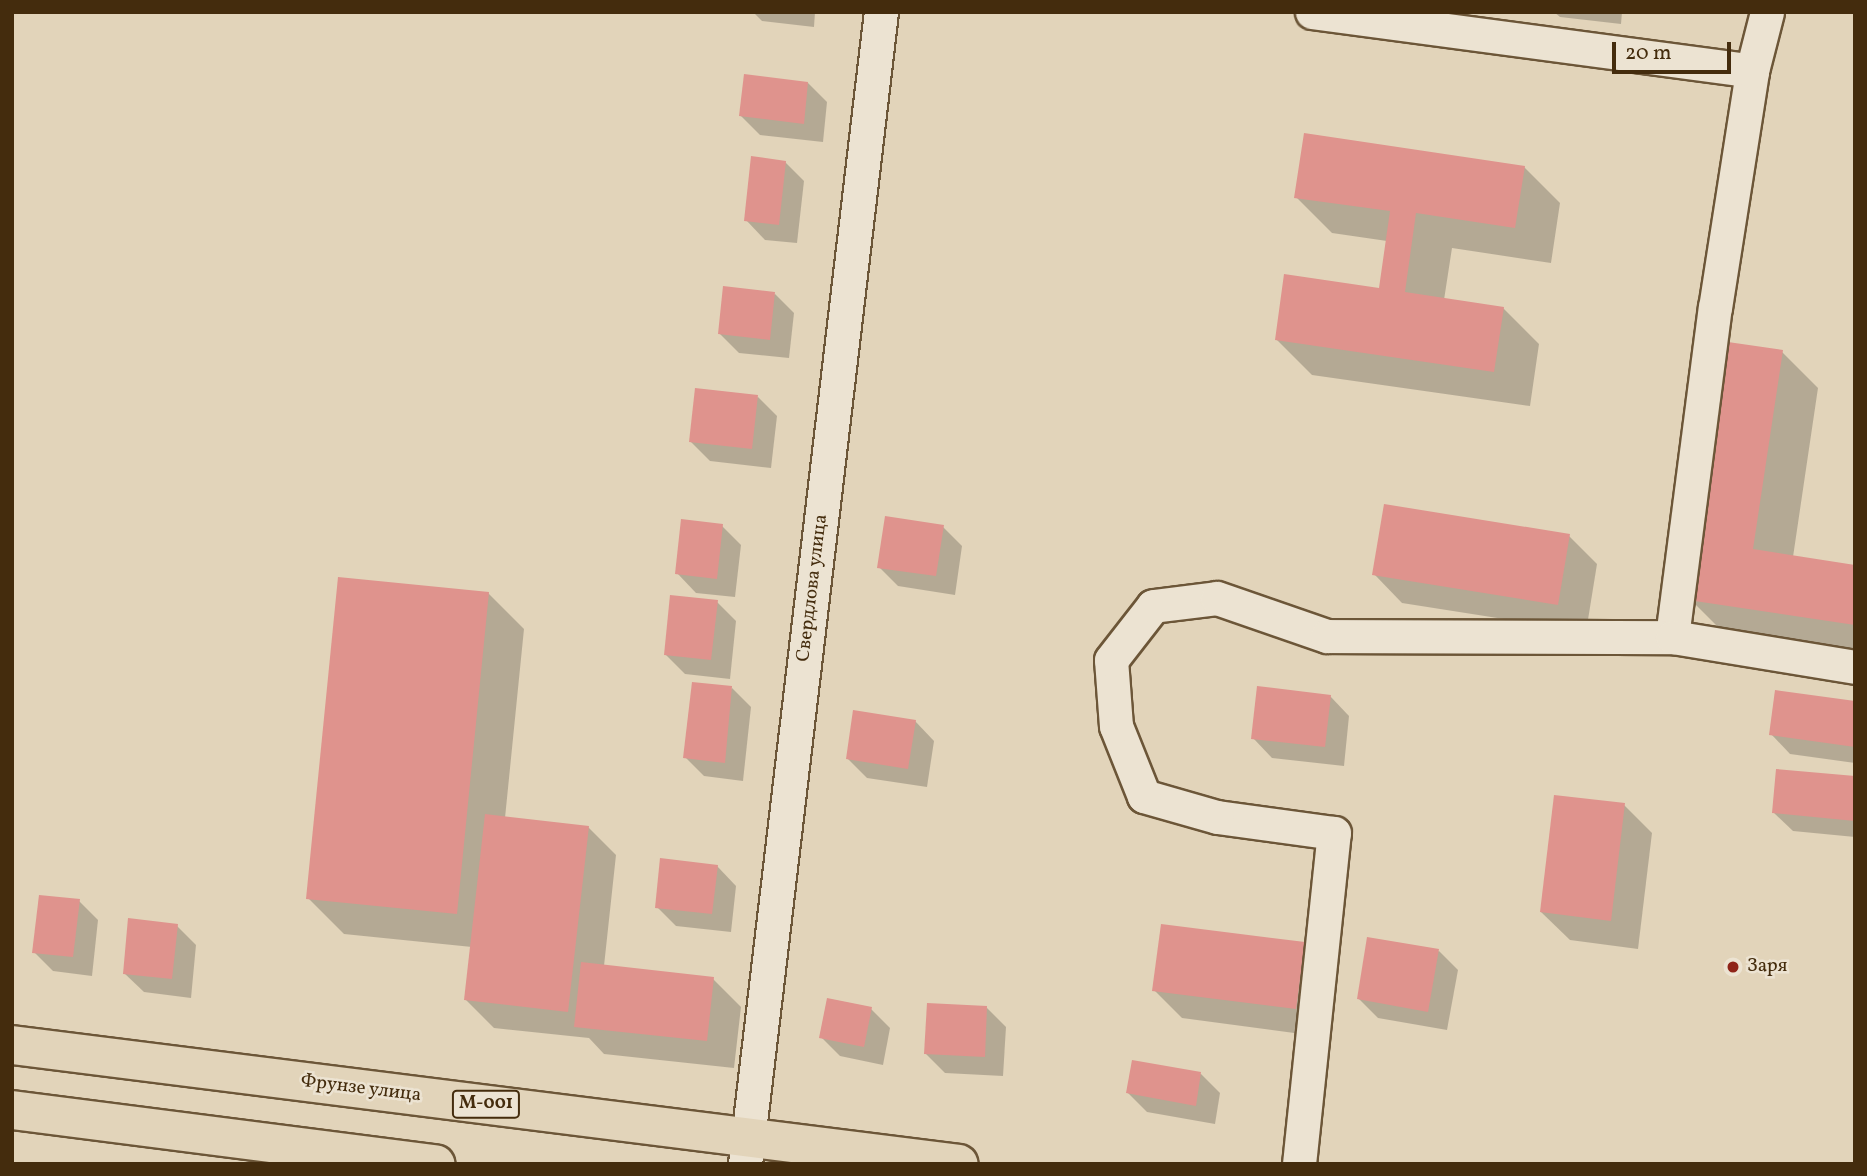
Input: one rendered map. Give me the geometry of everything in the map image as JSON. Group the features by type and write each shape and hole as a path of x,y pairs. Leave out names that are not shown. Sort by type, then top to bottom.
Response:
{"main road":[{"name":"Фрунзе улица","path":"12,1045 746,1150 959,1164"},
{"path":"12,1110 436,1164"}],"street":[{"name":"Свердлова улица","path":"746,1150 881,12"},
{"path":"1312,12 1752,71"},
{"path":"1672,637 1715,307 1752,71 1767,12"},
{"path":"1300,1164 1334,833 1217,817 1144,796 1116,726 1111,660 1153,606 1217,598 1327,636 1672,637 1855,667"}],"building":[{"path":"744,74 808,82 804,124 739,116"},
{"path":"1304,133 1525,166 1515,228 1416,213 1405,292 1504,307 1494,372 1275,340 1284,274 1379,288 1390,211 1294,198"},
{"path":"751,156 786,161 779,225 744,221"},
{"path":"723,286 775,292 770,340 718,334"},
{"path":"1728,342 1783,350 1753,549 1855,565 1855,625 1688,600"},
{"path":"695,388 758,395 752,449 689,442"},
{"path":"1384,504 1570,534 1558,605 1372,575"},
{"path":"885,516 944,525 936,576 877,568"},
{"path":"681,519 723,524 717,579 675,574"},
{"path":"338,577 489,592 457,914 306,899"},
{"path":"670,595 718,600 711,660 664,655"},
{"path":"692,682 732,686 725,763 683,758"},
{"path":"1257,686 1331,695 1325,747 1251,739"},
{"path":"1775,690 1855,701 1855,747 1769,735"},
{"path":"853,710 916,720 908,769 846,759"},
{"path":"1776,769 1855,776 1855,821 1772,813"},
{"path":"1554,795 1625,803 1611,921 1540,912"},
{"path":"485,814 589,826 568,1012 464,1000"},
{"path":"660,858 718,865 712,914 655,908"},
{"path":"39,895 80,899 73,957 32,953"},
{"path":"128,918 178,924 172,979 123,974"},
{"path":"1161,924 1305,942 1296,1009 1152,991"},
{"path":"1367,937 1439,949 1428,1012 1357,999"},
{"path":"581,962 714,977 707,1041 574,1027"},
{"path":"827,998 872,1007 864,1047 819,1038"},
{"path":"927,1003 987,1006 985,1057 924,1054"},
{"path":"1132,1060 1201,1072 1196,1106 1126,1093"}],"place":[{"name":"Заря","path":"1733,967"}]}
